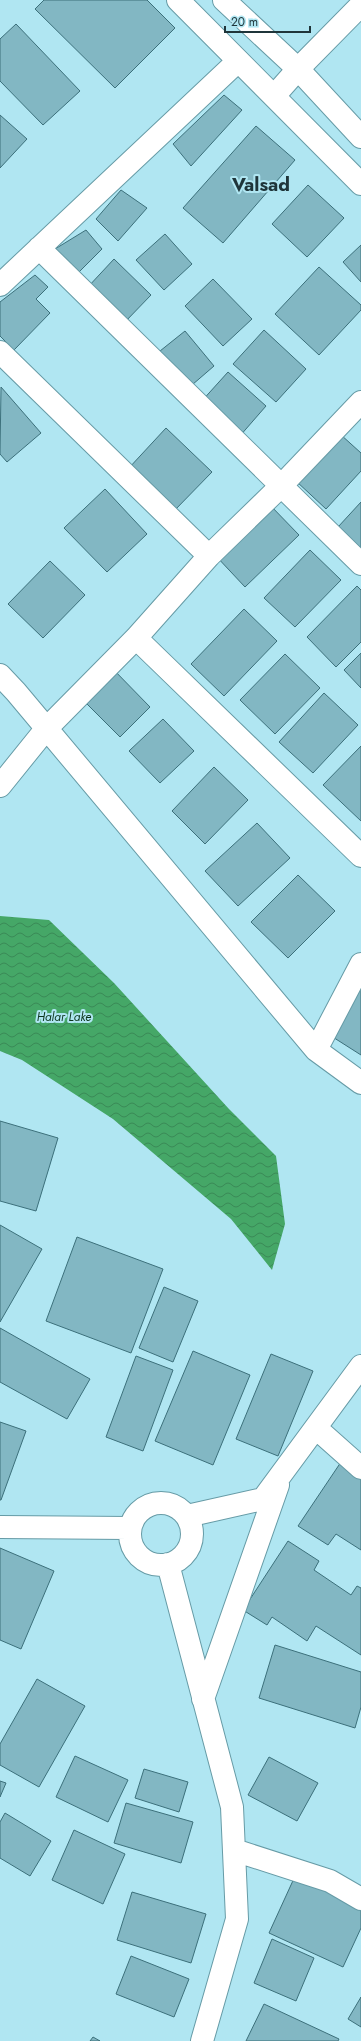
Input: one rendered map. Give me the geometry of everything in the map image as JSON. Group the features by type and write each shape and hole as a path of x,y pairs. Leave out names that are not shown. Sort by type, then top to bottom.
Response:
{"street":[{"path":"178,0 238,61 275,95 361,184"},
{"path":"224,0 298,68 361,136"},
{"path":"275,95 298,68 361,5"},
{"path":"0,285 238,61"},
{"path":"39,248 361,564"},
{"path":"0,352 209,556"},
{"path":"0,786 46,730 136,638 209,556 281,486 361,402"},
{"path":"136,638 361,856"},
{"path":"0,675 16,692 46,730 316,1050 361,1083"},
{"path":"316,1050 361,964"},
{"path":"187,1516 263,1499 361,1366"},
{"path":"316,1428 361,1468"},
{"path":"203,1699 283,1473"},
{"path":"166,1502 178,1507 187,1516 192,1527 192,1539 188,1550 179,1559 168,1564 156,1565 144,1560 135,1552 130,1541 129,1528 134,1517 142,1508 154,1503 166,1502"},
{"path":"0,1527 129,1528"},
{"path":"168,1564 232,1807 237,1919 202,2041"},
{"path":"234,1850 330,1881 361,1899"}],"water":[{"name":"Halar Lake","path":"0,916 49,920 114,983 229,1109 276,1156 285,1224 272,1270 231,1219 113,1119 22,1060 0,1051"}],"building":[{"path":"44,0 147,0 175,28 115,88 35,9"},
{"path":"16,24 80,91 43,125 0,81 0,39"},
{"path":"224,95 242,110 191,166 173,144"},
{"path":"0,115 27,139 0,168"},
{"path":"256,126 295,160 223,243 183,208"},
{"path":"308,185 344,218 307,257 272,224"},
{"path":"121,190 147,208 118,241 96,219"},
{"path":"86,230 102,249 73,278 55,249"},
{"path":"165,234 192,264 164,290 136,260"},
{"path":"361,245 361,282 343,262"},
{"path":"114,259 151,295 124,323 87,288"},
{"path":"319,267 361,305 361,310 319,355 275,314"},
{"path":"35,275 48,287 36,299 50,313 14,350 0,336 0,302"},
{"path":"213,279 252,319 223,346 185,306"},
{"path":"264,330 306,369 276,402 233,364"},
{"path":"185,331 214,366 185,391 155,355"},
{"path":"228,372 266,406 239,437 200,403"},
{"path":"1,387 41,433 7,462 0,454"},
{"path":"166,428 212,472 173,512 128,469"},
{"path":"340,434 361,453 361,471 326,509 296,481"},
{"path":"105,489 147,534 107,572 64,528"},
{"path":"361,502 361,548 338,527"},
{"path":"269,504 299,535 245,587 215,555"},
{"path":"310,550 341,580 295,627 264,598"},
{"path":"50,561 85,595 43,638 8,604"},
{"path":"357,586 361,590 361,642 336,667 307,637"},
{"path":"244,609 277,641 224,696 191,664"},
{"path":"361,653 361,688 344,670"},
{"path":"285,654 320,688 275,734 240,700"},
{"path":"110,666 150,707 120,737 79,696"},
{"path":"324,693 358,725 313,773 279,742"},
{"path":"163,719 194,751 160,783 129,751"},
{"path":"361,746 361,821 323,785"},
{"path":"214,767 248,800 205,844 172,811"},
{"path":"257,823 290,858 238,906 205,871"},
{"path":"298,875 335,911 288,958 251,922"},
{"path":"361,958 361,1055 317,1027"},
{"path":"0,1121 58,1138 36,1211 0,1201"},
{"path":"0,1225 42,1249 0,1322"},
{"path":"77,1237 163,1269 131,1353 46,1321"},
{"path":"164,1287 198,1301 173,1362 139,1348"},
{"path":"0,1328 90,1379 67,1419 0,1382"},
{"path":"193,1351 250,1375 213,1465 155,1441"},
{"path":"271,1354 313,1371 278,1456 236,1439"},
{"path":"136,1356 173,1370 143,1451 106,1437"},
{"path":"0,1422 26,1431 1,1500 0,1500"},
{"path":"343,1459 361,1470 361,1550 336,1534 328,1545 298,1526"},
{"path":"288,1541 319,1561 314,1570 351,1595 357,1586 361,1588 361,1655 316,1626 307,1641 272,1617 267,1625 243,1610"},
{"path":"0,1548 54,1571 21,1649 0,1640"},
{"path":"275,1645 361,1672 361,1707 355,1728 259,1698"},
{"path":"37,1679 85,1706 39,1787 0,1765 0,1744"},
{"path":"75,1756 128,1780 108,1822 56,1797"},
{"path":"269,1757 318,1783 297,1821 248,1795"},
{"path":"144,1769 188,1782 179,1812 135,1798"},
{"path":"0,1781 6,1783 0,1797"},
{"path":"126,1803 193,1822 181,1863 114,1843"},
{"path":"5,1813 51,1841 30,1876 0,1858 0,1822"},
{"path":"74,1830 125,1854 103,1904 52,1880"},
{"path":"296,1874 361,1903 361,1928 343,1967 269,1933"},
{"path":"132,1892 206,1914 191,1963 117,1940"},
{"path":"272,1939 314,1958 296,2001 254,1983"},
{"path":"131,1956 189,1979 174,2017 116,1994"},
{"path":"361,1997 361,2027 348,2019"},
{"path":"264,2004 339,2039 338,2041 246,2041"},
{"path":"93,2037 100,2041 90,2041"}],"district":[{"name":"Valsad","path":"261,184"}]}
